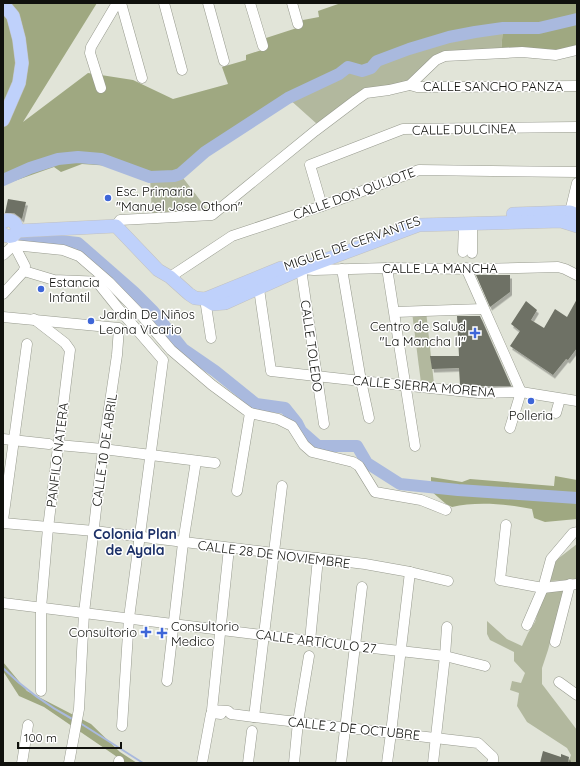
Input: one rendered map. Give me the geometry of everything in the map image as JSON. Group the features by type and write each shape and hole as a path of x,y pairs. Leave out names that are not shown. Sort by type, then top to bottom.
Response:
{"main road":[{"path":"3,4 13,16 19,39 22,63 19,83 3,120"},
{"name":"MIGUEL DE CERVANTES","path":"258,282 296,261 417,217 574,213"},
{"path":"9,229 118,223 158,270 170,277 196,298 205,299 213,304 219,305 225,303 258,282 301,269 419,225 562,222 577,226"}],"street":[{"path":"101,88 90,53 91,47 117,3"},
{"path":"121,3 142,78"},
{"path":"164,3 182,70"},
{"path":"208,3 224,61"},
{"path":"250,3 263,46"},
{"path":"292,3 298,24"},
{"path":"118,223 212,215 320,127 366,93 410,85 436,60 445,56 522,52 556,55 577,50"},
{"name":"CALLE SANCHO PANZA","path":"410,85 417,87 577,86"},
{"name":"CALLE DULCINEA","path":"322,206 310,166 402,129 577,127"},
{"name":"CALLE DON QUIJOTE","path":"170,277 232,236 322,206 420,170 577,172"},
{"path":"574,213 577,183"},
{"path":"468,224 468,252"},
{"path":"3,254 9,229"},
{"path":"9,229 79,256 109,282 142,316 171,350 212,385 250,413 278,419 292,426 304,445 312,452 353,462 359,466 375,492 421,500 446,510"},
{"path":"3,294 24,271 25,266 9,229"},
{"name":"CALLE LA MANCHA","path":"301,269 558,267 577,275"},
{"path":"387,268 415,446"},
{"path":"466,268 521,392 510,428"},
{"name":"CALLE TOLEDO","path":"301,269 324,424"},
{"path":"342,269 361,381 369,418"},
{"path":"24,271 54,280 98,283 109,282"},
{"name":"CALLE SIERRA MORENA","path":"258,282 271,371 479,393 521,392 577,401"},
{"path":"98,283 163,360 129,618 122,726"},
{"path":"205,299 211,338"},
{"path":"395,312 483,309"},
{"path":"3,317 34,319"},
{"name":"CALLE 10 DE ABRIL","path":"34,319 120,328 84,613 79,709 70,763"},
{"name":"PANFILO NATERA","path":"34,319 66,343 70,350 53,444 41,608 41,691"},
{"path":"3,520 27,344"},
{"path":"556,413 560,399"},
{"path":"237,491 250,413"},
{"path":"3,439 104,449 215,463"},
{"path":"167,681 183,543 196,461"},
{"path":"254,718 282,486"},
{"name":"CALLE 28 DE NOVIEMBRE","path":"3,523 94,531 139,538 365,564 448,581"},
{"path":"506,525 500,580 543,588 574,584 555,642"},
{"path":"527,625 543,588 551,559 573,533 577,532"},
{"path":"202,763 212,712 229,548"},
{"path":"310,641 318,558"},
{"path":"387,763 410,572"},
{"path":"341,763 362,587"},
{"name":"CALLE ARTÍCULO 27","path":"3,603 445,656 485,666"},
{"path":"433,763 447,627"},
{"path":"290,638 296,643 310,645 323,646 328,643"},
{"path":"294,763 298,722 309,656"},
{"path":"559,682 577,695"},
{"name":"CALLE 2 DE OCTUBRE","path":"212,712 228,711 231,714 254,718 478,743 493,757 492,763"},
{"path":"22,763 28,725"},
{"path":"248,763 252,731"}],"green space":[{"path":"3,3 97,3 23,122 88,73 133,80 173,99 228,84 222,67 246,60 246,55 268,48 266,38 303,26 303,20 319,17 318,11 341,3 577,3 577,47 557,51 501,52 503,28 449,37 377,61 371,68 368,69 361,70 348,67 339,74 288,98 207,151 180,174 174,176 150,177 111,166 82,164 61,172 54,167 3,185"},
{"path":"503,28 501,52 441,54 407,83 362,91 317,124 288,98 339,74 348,67 362,71 371,68 377,61 409,49 449,37"},
{"path":"180,174 210,213 152,215 150,177 174,176"},
{"path":"426,311 434,384 421,383 412,312"},
{"path":"555,476 577,480 577,519 545,522 534,518 532,509 513,506 471,504 452,507 446,504 431,491 431,477 462,482 470,479 554,486"},
{"path":"577,544 577,580 548,581 555,561"},
{"path":"565,587 542,668 542,684 577,730 577,763 568,763 571,755 567,748 527,722 517,706 519,693 510,690 512,681 521,683 525,673 514,661 514,652 490,640 487,634 487,621 507,639 522,646 535,622 545,589"},
{"path":"3,662 27,691 91,724 120,752 137,763 126,763 44,707 19,696 3,671"}],"building":[{"path":"8,199 26,202 22,219 14,213 5,213"},
{"path":"476,275 510,275 510,292 490,307"},
{"path":"577,299 577,348 568,360 566,359 553,375 510,346 520,331 511,324 526,301 537,310 531,320 544,328 555,309 567,317"},
{"name":"Centro de Salud \"La Mancha II\"","path":"457,316 480,316 511,386 460,385 459,368 432,369 430,356 459,356"},
{"path":"543,751 561,757 561,754 569,757 568,763 540,763"}],"waterway":[{"path":"3,180 30,168 58,159 78,157 101,159 150,177 174,176 180,174 205,152 288,98 339,74 348,67 362,71 371,68 377,61 409,49 449,37 503,28 539,28 577,19"},
{"path":"16,240 51,240 78,243 134,292 153,311 183,349 215,371 256,404 285,408 297,423 301,431 318,446 357,446 367,463 400,484 458,490 577,498"},
{"path":"3,668 37,697 74,720"},
{"path":"80,723 143,763"}],"place":[{"name":"Esc. Primaria \"Manuel Jose Othon\"","path":"108,198"},
{"name":"Estancia Infantil","path":"41,289"},
{"name":"Jardin De Niños Leona Vicario","path":"91,321"},
{"name":"Centro de Salud \"La Mancha II\"","path":"475,333"},
{"name":"Polleria","path":"531,401"},
{"name":"Consultorio","path":"146,632"},
{"name":"Consultorio Medico","path":"162,633"}],"district":[{"name":"Colonia Plan de Ayala","path":"135,542"}]}
